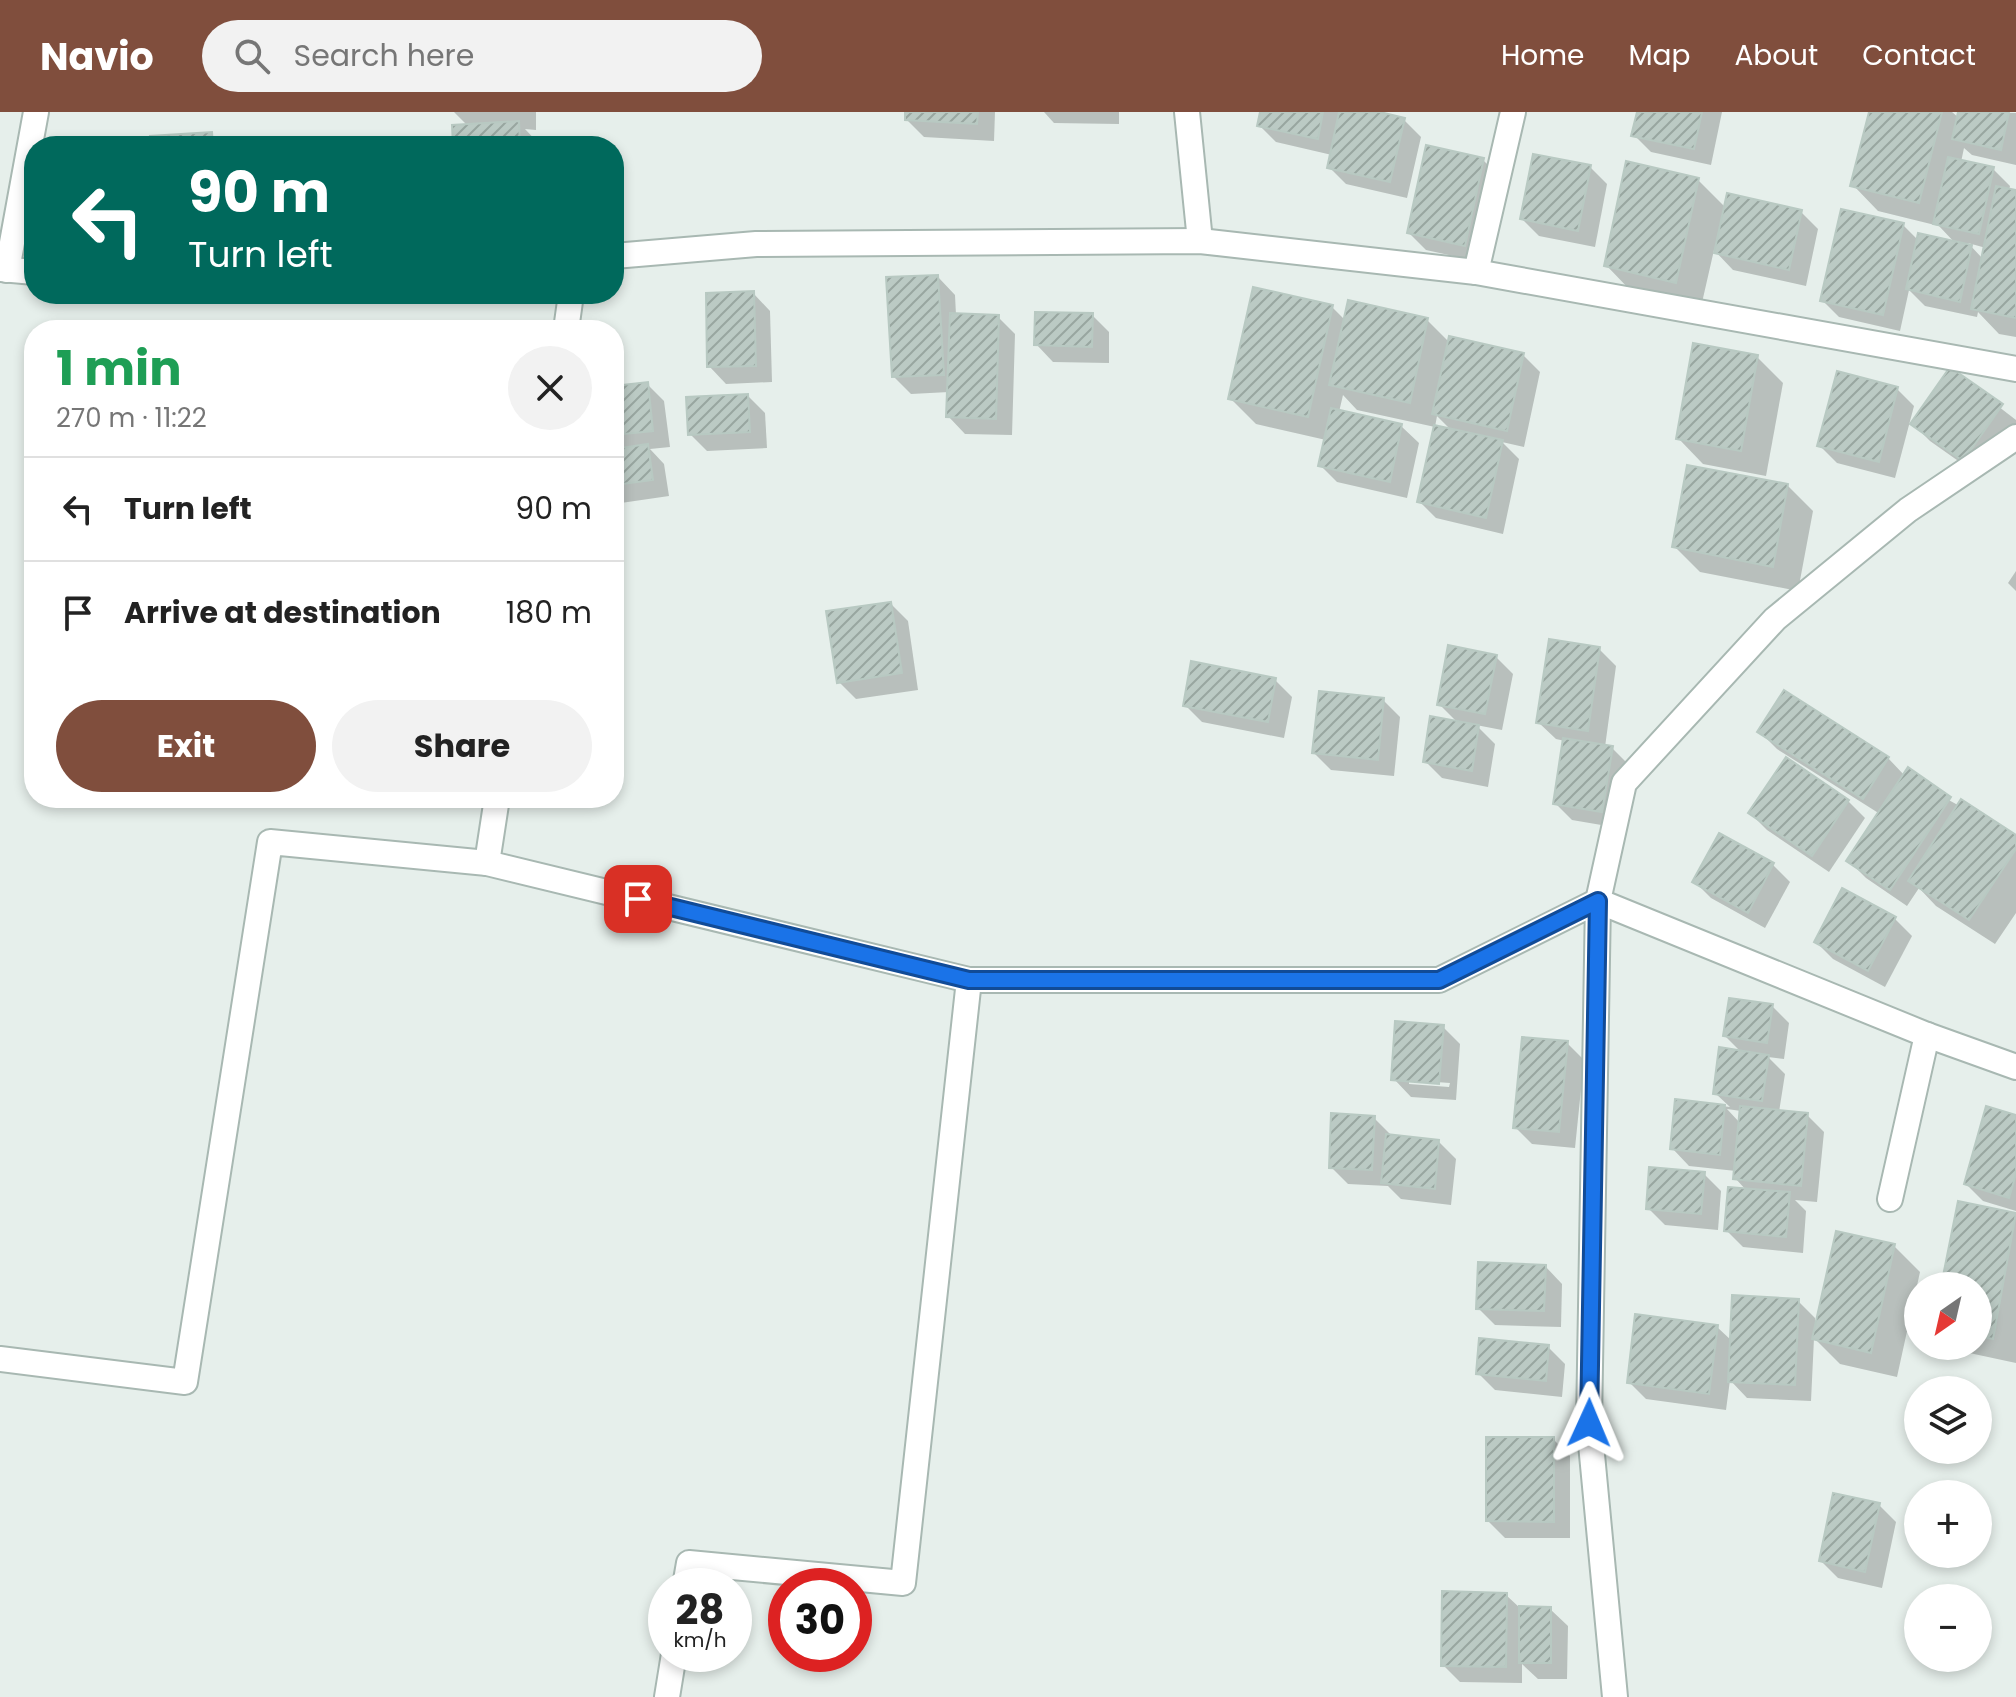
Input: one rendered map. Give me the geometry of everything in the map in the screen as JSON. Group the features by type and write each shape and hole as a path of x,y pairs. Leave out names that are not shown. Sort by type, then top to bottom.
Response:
{"street":[{"path":"31,136 36,112"},
{"path":"1187,112 1200,241"},
{"path":"1476,272 1513,112"},
{"path":"24,171 4,269 24,271"},
{"path":"624,255 756,244 1200,241 1476,272 2016,369"},
{"path":"1615,1697 1589,1423 1598,901 1624,783 1775,619 1908,510 2016,437"},
{"path":"487,863 495,808"},
{"path":"0,1359 185,1382 270,842 487,863 969,980 1439,980 1598,901 1927,1035 2016,1067"},
{"path":"752,1569 903,1583 969,980"},
{"path":"1890,1199 1927,1035"},
{"path":"688,1568 689,1563 742,1568"},
{"path":"667,1697 671,1672"}],"building":[{"path":"905,112 978,112 977,124 905,120"},
{"path":"1260,112 1323,112 1318,139 1257,126"},
{"path":"1339,112 1380,112 1405,118 1390,182 1327,168"},
{"path":"1637,112 1702,112 1694,149 1631,136"},
{"path":"1869,112 1942,112 1919,203 1850,186"},
{"path":"1958,112 2009,112 2001,150 1952,139"},
{"path":"519,121 520,136 453,136 452,125"},
{"path":"212,132 212,136 150,136"},
{"path":"1426,145 1484,158 1465,246 1407,233"},
{"path":"1533,154 1591,165 1578,231 1520,219"},
{"path":"1948,157 1994,167 1979,234 1933,224"},
{"path":"1626,161 1699,178 1676,283 1604,266"},
{"path":"1996,186 2016,190 2016,318 1971,309"},
{"path":"1727,193 1802,210 1789,270 1714,253"},
{"path":"1841,209 1904,223 1883,315 1820,301"},
{"path":"1918,233 1972,245 1960,302 1906,289"},
{"path":"938,275 944,375 892,377 886,277"},
{"path":"1253,287 1333,305 1308,417 1228,399"},
{"path":"754,291 756,366 707,367 706,293"},
{"path":"1348,300 1428,318 1410,403 1329,385"},
{"path":"1035,312 1093,313 1092,347 1034,345"},
{"path":"950,313 999,315 996,419 946,417"},
{"path":"1449,336 1524,353 1507,431 1432,414"},
{"path":"1693,343 1758,355 1741,451 1676,439"},
{"path":"1950,367 2003,404 1963,461 1910,424"},
{"path":"1837,371 1898,387 1879,462 1817,446"},
{"path":"648,382 653,431 624,434 624,385"},
{"path":"748,394 750,432 688,435 686,397"},
{"path":"1331,408 1402,424 1390,482 1318,466"},
{"path":"1434,425 1503,440 1486,518 1417,502"},
{"path":"648,444 653,480 624,484 624,448"},
{"path":"1687,465 1788,484 1773,567 1672,547"},
{"path":"891,602 902,673 837,683 826,611"},
{"path":"1549,639 1600,647 1588,731 1536,723"},
{"path":"1448,645 1497,655 1485,714 1437,705"},
{"path":"1191,661 1276,678 1268,722 1183,706"},
{"path":"1784,690 1889,757 1863,799 1757,732"},
{"path":"1319,691 1384,698 1378,760 1312,753"},
{"path":"1430,716 1479,725 1472,771 1423,762"},
{"path":"1563,738 1613,746 1602,812 1553,804"},
{"path":"1786,757 1849,800 1812,856 1748,813"},
{"path":"1908,767 1951,797 1890,890 1846,861"},
{"path":"1961,799 2016,835 2016,849 1969,920 1908,881"},
{"path":"1719,833 1774,863 1748,913 1692,882"},
{"path":"1842,888 1896,917 1868,971 1814,942"},
{"path":"1729,998 1773,1004 1767,1043 1723,1036"},
{"path":"1395,1021 1444,1025 1439,1084 1391,1080"},
{"path":"1522,1037 1568,1041 1559,1132 1513,1128"},
{"path":"1719,1047 1769,1055 1762,1101 1713,1094"},
{"path":"1675,1099 1725,1105 1720,1155 1670,1149"},
{"path":"1740,1106 1808,1113 1801,1186 1733,1179"},
{"path":"1986,1106 2016,1115 2016,1174 2009,1198 1964,1184"},
{"path":"1331,1113 1375,1116 1372,1170 1329,1168"},
{"path":"1386,1134 1439,1140 1435,1189 1381,1183"},
{"path":"1649,1167 1705,1172 1701,1214 1646,1209"},
{"path":"1728,1187 1790,1192 1786,1237 1724,1231"},
{"path":"1958,1201 2016,1213 1993,1339 1992,1272 1944,1272"},
{"path":"1836,1231 1895,1244 1871,1353 1812,1339"},
{"path":"1478,1262 1546,1265 1544,1311 1476,1309"},
{"path":"1732,1295 1799,1299 1795,1385 1728,1382"},
{"path":"1635,1314 1718,1325 1709,1394 1627,1383"},
{"path":"1479,1338 1549,1345 1546,1381 1476,1374"},
{"path":"1486,1437 1554,1437 1554,1522 1486,1521"},
{"path":"1833,1493 1880,1503 1865,1572 1819,1561"},
{"path":"1442,1591 1507,1593 1506,1667 1441,1666"},
{"path":"1519,1606 1551,1607 1551,1663 1519,1663"}],"route":[{"path":"638,899 969,980 1439,980 1598,901 1589,1423"}]}
